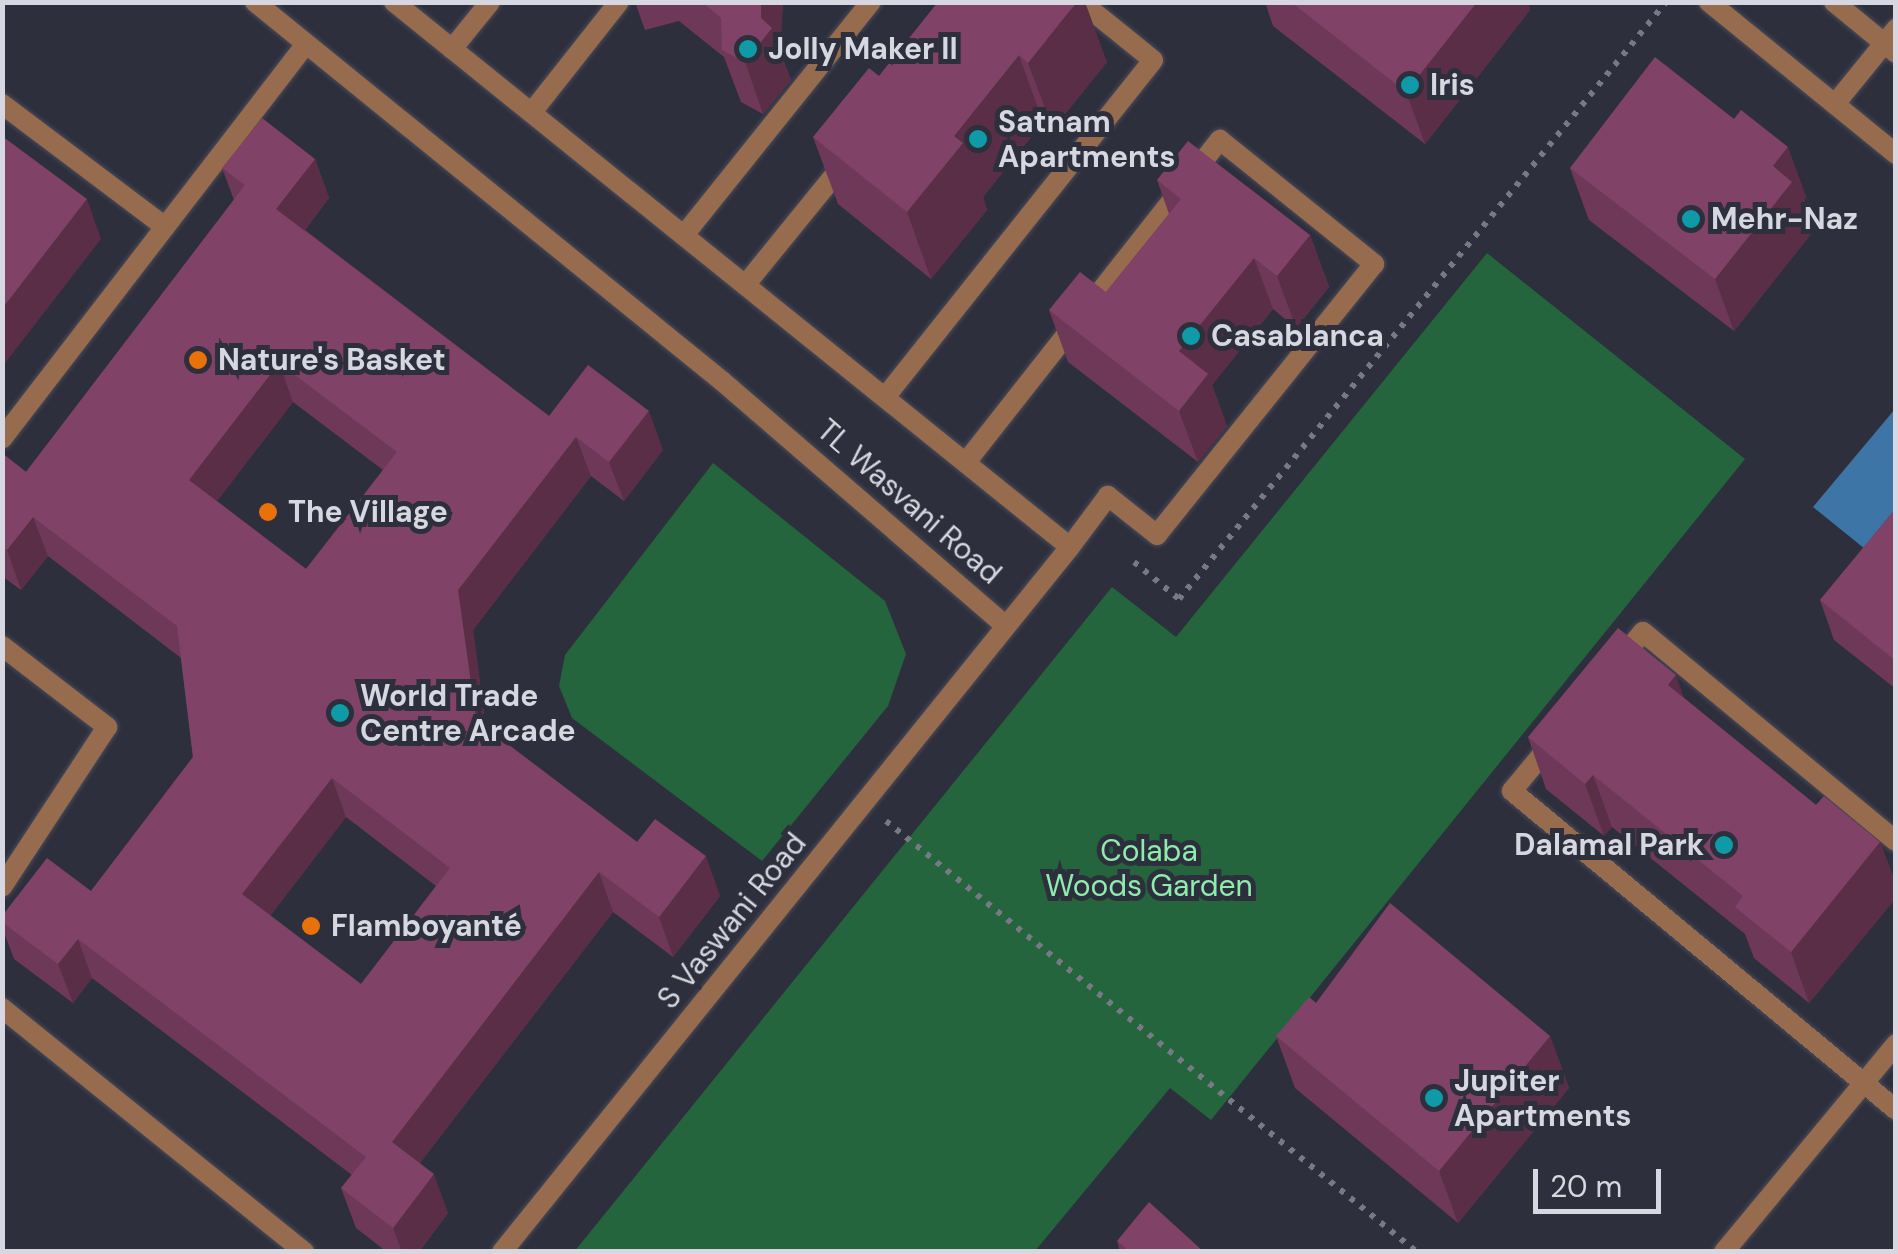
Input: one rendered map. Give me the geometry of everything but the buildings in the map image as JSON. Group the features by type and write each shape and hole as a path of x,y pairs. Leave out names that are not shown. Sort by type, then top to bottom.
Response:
{"street":[{"name":"TL Wasvani Road","path":"255,2 722,381 1005,625 1087,523"},
{"path":"394,2 1070,546"},
{"path":"452,49 490,2"},
{"path":"532,112 619,2"},
{"path":"684,235 871,2"},
{"path":"886,396 1153,60 1081,2"},
{"path":"1709,2 1896,154"},
{"path":"1834,2 1892,42 1834,104"},
{"path":"2,439 306,44"},
{"path":"2,104 165,227"},
{"path":"967,460 1220,140 1374,264 1157,535 1108,496 1087,523"},
{"path":"746,284 856,149"},
{"name":"S Vaswani Road","path":"502,1252 1005,625"},
{"path":"1607,676 1643,632 1896,841"},
{"path":"2,646 107,727 4,883"},
{"path":"1572,719 1512,791 1896,1110"},
{"path":"2,1008 304,1252"},
{"path":"1724,1252 1896,1044"}],"path":[{"path":"1087,523 1179,599 1666,2"},
{"path":"865,804 1417,1252"}],"green space":[{"name":"Colaba Woods Garden","path":"1487,253 1745,459 1211,1120 1170,1088 1035,1251 574,1252 1112,587 1176,637"},
{"path":"713,463 885,601 906,654 888,706 762,861 572,718 559,686 565,655"}],"water":[{"path":"1895,409 1895,522 1870,553 1813,507"}],"place":[{"name":"Jolly Maker II","path":"748,49"},
{"name":"Iris","path":"1410,85"},
{"name":"Satnam Apartments","path":"978,139"},
{"name":"Mehr-Naz","path":"1691,219"},
{"name":"Casablanca","path":"1191,336"},
{"name":"Nature's Basket","path":"198,360"},
{"name":"The Village","path":"268,512"},
{"name":"World Trade Centre Arcade","path":"340,713"},
{"name":"Dalamal Park","path":"1724,845"},
{"name":"Flamboyanté","path":"311,926"},
{"name":"Jupiter Apartments","path":"1434,1098"}]}
